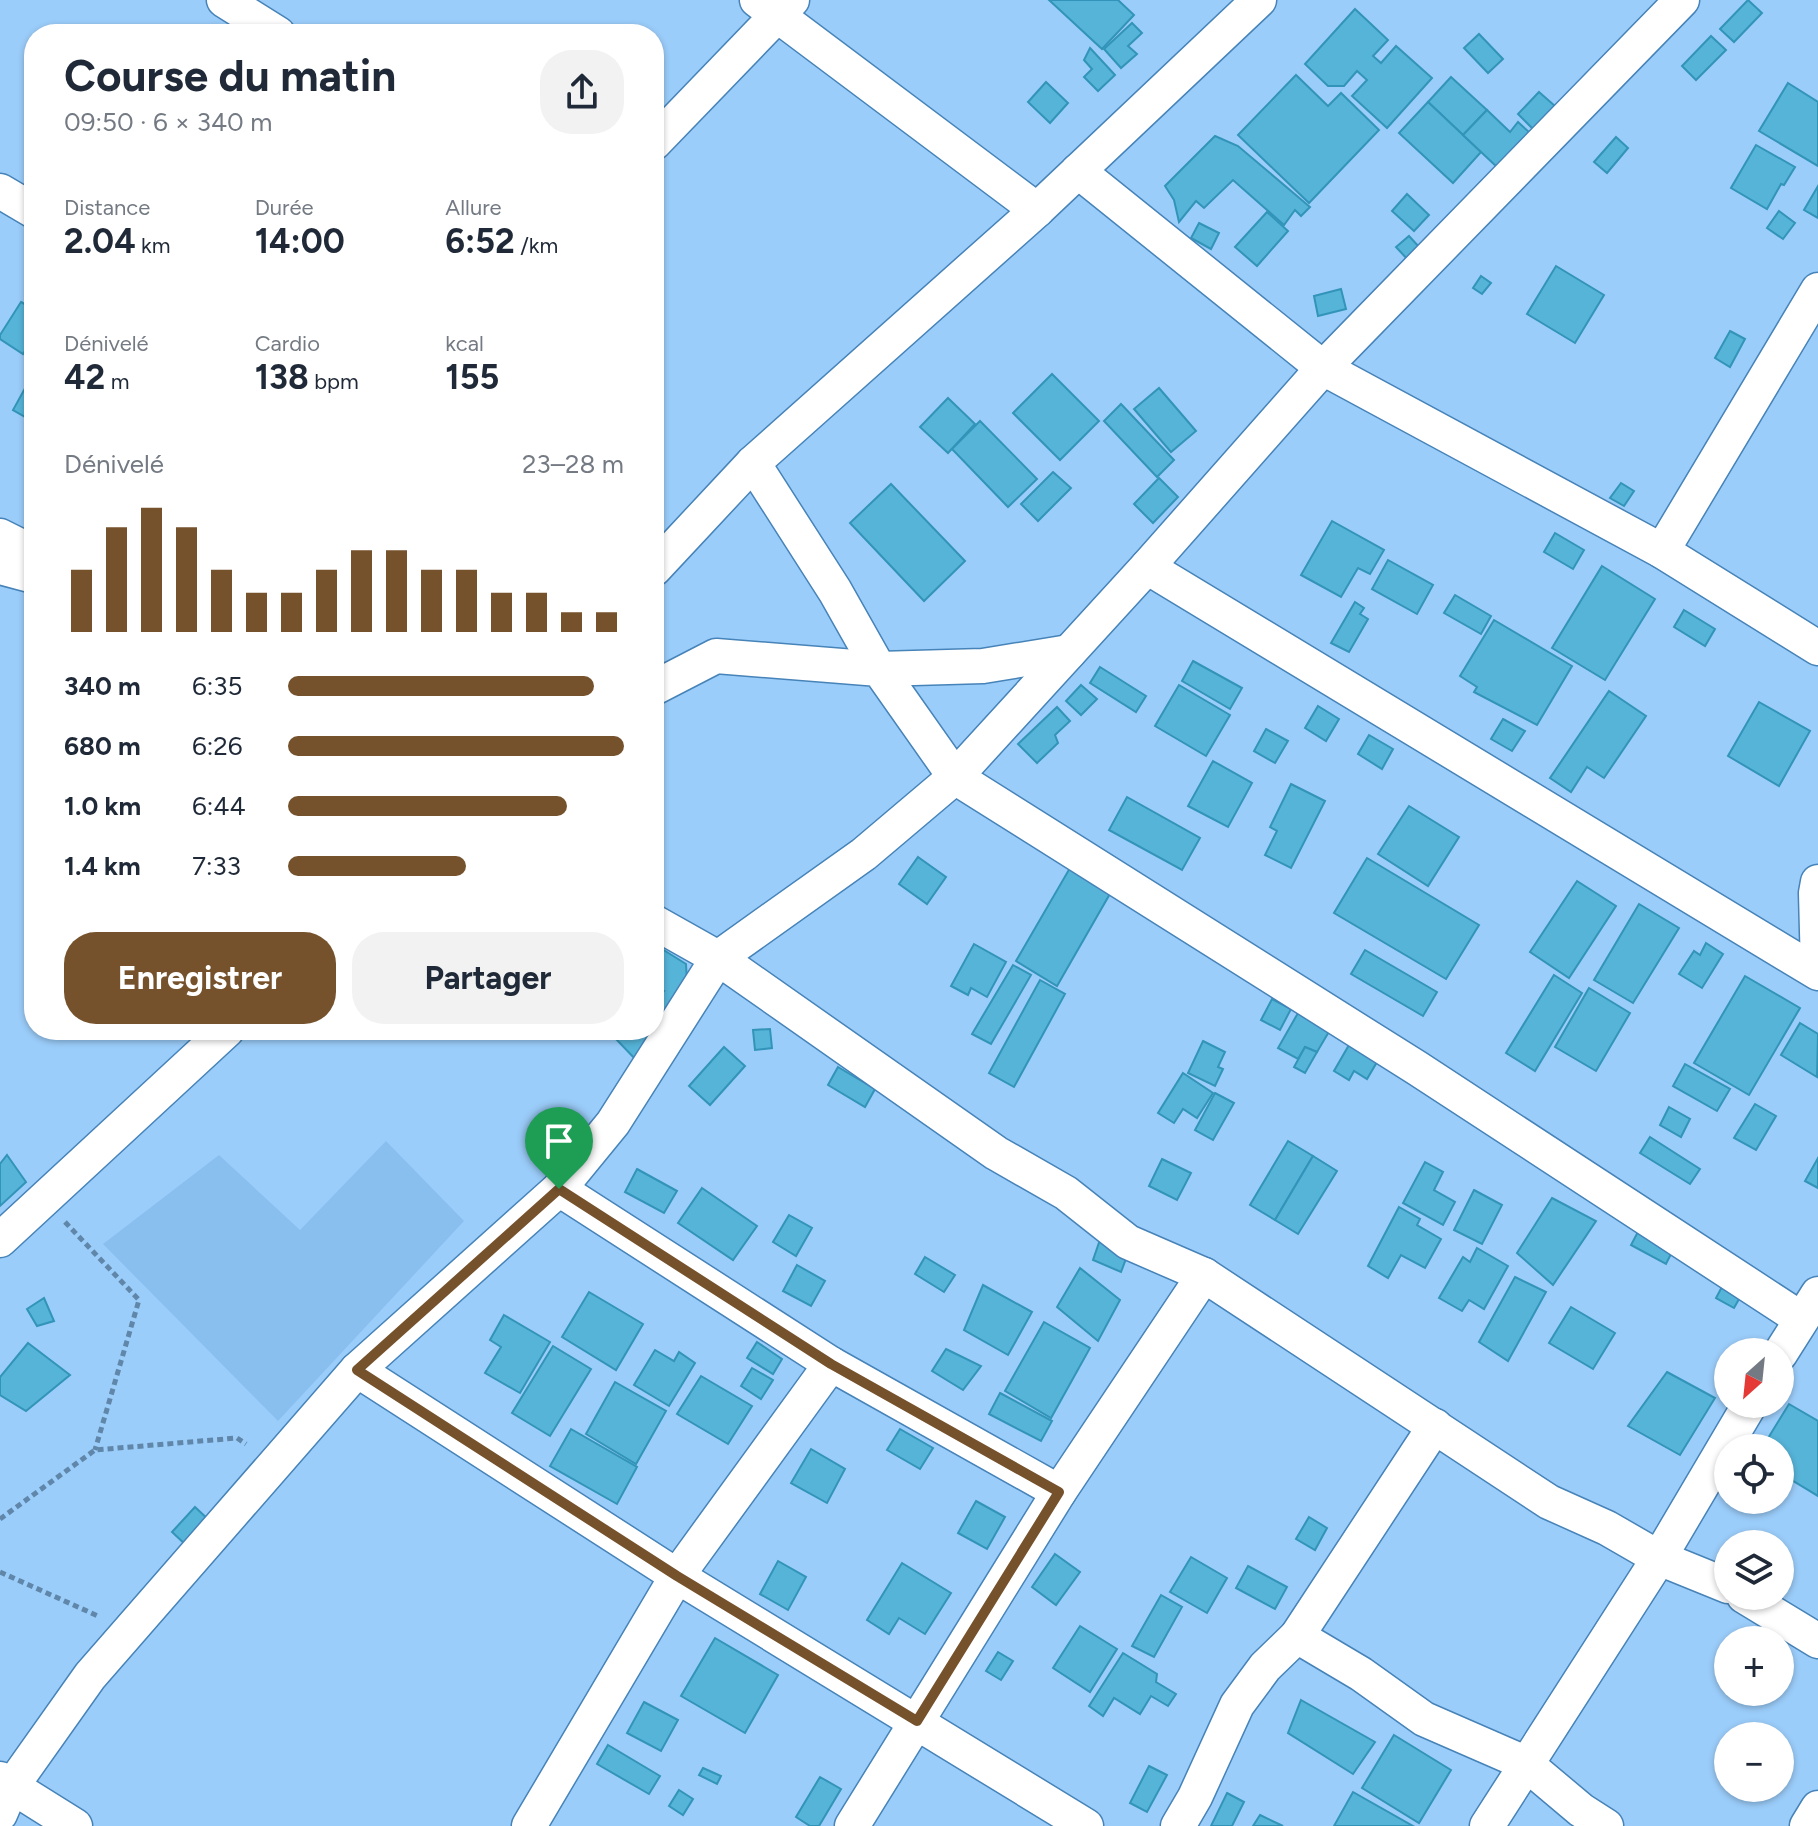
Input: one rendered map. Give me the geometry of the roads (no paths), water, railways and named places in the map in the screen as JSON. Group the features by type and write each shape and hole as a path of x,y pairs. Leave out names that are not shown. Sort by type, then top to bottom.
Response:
{"street":[{"path":"224,0 262,24"},
{"path":"664,558 753,463 1037,210 1259,0"},
{"path":"75,1826 4,1793 90,1676 357,1370 559,1189 613,1123 718,958 864,854 955,777 1323,368 1682,0"},
{"path":"664,132 776,5 1037,210"},
{"path":"1078,171 1323,368 1662,551 1818,648"},
{"path":"0,191 24,205"},
{"path":"1662,551 1818,290"},
{"path":"753,463 835,591 879,669 955,777 1417,1068 1809,1306 1790,1338"},
{"path":"0,536 24,548"},
{"path":"0,567 24,573"},
{"path":"1147,567 1818,971"},
{"path":"664,683 716,656 879,669 983,666 1069,652"},
{"path":"1818,882 1818,971"},
{"path":"664,928 718,958 996,1153 1066,1193 1128,1242 1204,1275 1549,1502 1607,1528 1659,1558 1714,1580"},
{"path":"0,1240 216,1040"},
{"path":"559,1189 831,1364 1059,1492"},
{"path":"852,1826 1059,1492 1204,1275"},
{"path":"529,1826 677,1576 831,1364"},
{"path":"357,1370 677,1576 1086,1826"},
{"path":"1487,1826 1659,1558 1742,1418"},
{"path":"1178,1826 1195,1797 1237,1705 1265,1667 1297,1636 1435,1426"},
{"path":"1767,1610 1818,1641"},
{"path":"1297,1636 1361,1674 1424,1719 1525,1763 1581,1810 1606,1826"},
{"path":"1807,1826 1818,1808"}]}
